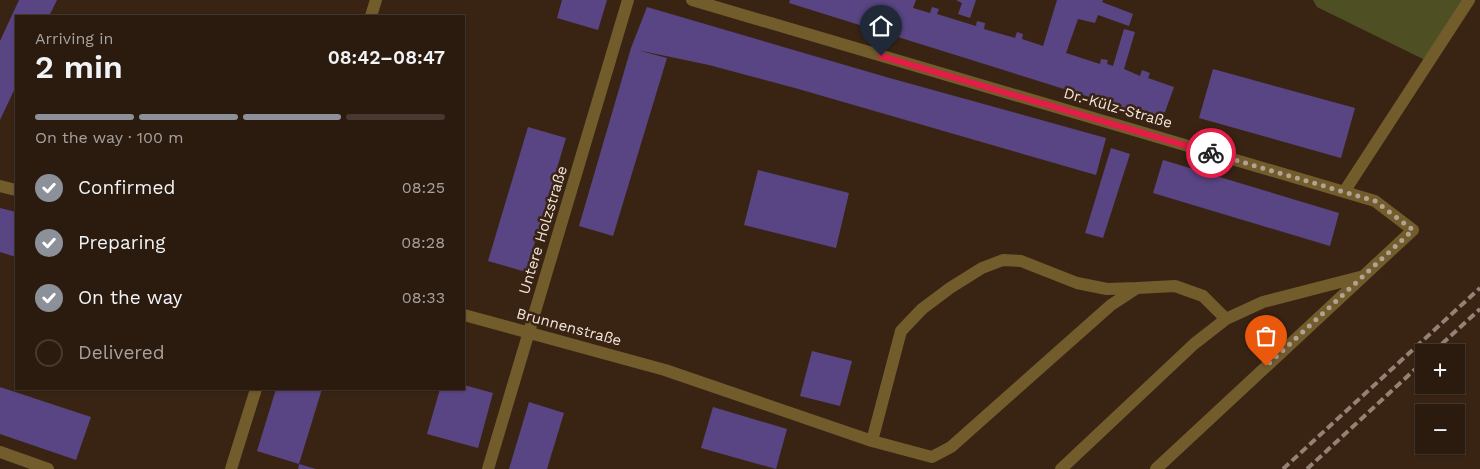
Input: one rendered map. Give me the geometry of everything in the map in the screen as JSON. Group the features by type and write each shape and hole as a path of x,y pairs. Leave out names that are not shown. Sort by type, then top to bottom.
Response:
{"street":[{"path":"371,15 376,0"},
{"name":"Untere Holzstraße","path":"488,469 628,0"},
{"name":"Dr.-Külz-Straße","path":"692,0 1375,201 1413,230 1363,276"},
{"path":"1344,192 1469,0"},
{"path":"0,186 15,190"},
{"path":"872,441 901,331 922,309 950,288 982,268 1003,260 1021,260 1077,283 1107,289 1175,286 1203,296 1226,319"},
{"path":"1061,469 1194,344 1226,319 1263,302 1363,276"},
{"path":"1156,469 1363,276"},
{"name":"Brunnenstraße","path":"465,315 665,370 872,441 932,457 952,447 1111,306 1137,288"},
{"path":"231,469 256,390"},
{"path":"0,452 48,469"}],"shaded area":[{"path":"1313,0 1469,0 1429,62 1317,7"}],"building":[{"path":"19,0 57,0 50,15 15,15 15,88 0,120 0,41"},
{"path":"562,0 607,0 598,30 557,18"},
{"path":"790,0 916,0 913,8 930,13 932,7 939,9 937,14 976,26 977,21 985,23 984,29 1015,38 1017,32 1023,34 1022,39 1043,46 1057,0 1103,0 1102,2 1133,14 1129,26 1098,15 1095,23 1078,19 1066,53 1100,64 1101,59 1108,60 1107,64 1113,66 1124,29 1135,32 1124,69 1140,76 1142,70 1150,73 1148,78 1174,87 1165,112 1157,118 789,3"},
{"path":"956,0 976,0 970,18 958,14 962,3"},
{"path":"647,7 886,77 1106,138 1096,175 795,88 709,65 637,50 667,58 613,236 579,226 631,48"},
{"path":"1213,69 1355,108 1341,158 1199,118"},
{"path":"528,127 566,138 526,272 488,261"},
{"path":"1111,148 1130,154 1103,238 1085,233"},
{"path":"1163,160 1339,213 1330,246 1153,193"},
{"path":"758,170 849,193 836,248 744,225"},
{"path":"0,208 15,212 15,257 0,252"},
{"path":"812,351 852,361 840,406 800,396"},
{"path":"465,385 493,393 478,448 427,434 440,390 465,390"},
{"path":"0,387 91,417 76,460 0,434"},
{"path":"276,390 322,390 299,464 257,451"},
{"path":"529,402 564,413 547,469 509,469"},
{"path":"713,407 787,429 776,469 701,448"},
{"path":"299,464 316,469 298,469"}],"railway":[{"path":"1283,469 1480,288"},
{"path":"1442,344 1480,309"},
{"path":"1307,469 1415,369"}],"way so far":[{"path":"1211,153 1375,201 1413,230 1266,366"}],"route":[{"path":"881,56 1211,153"}]}
